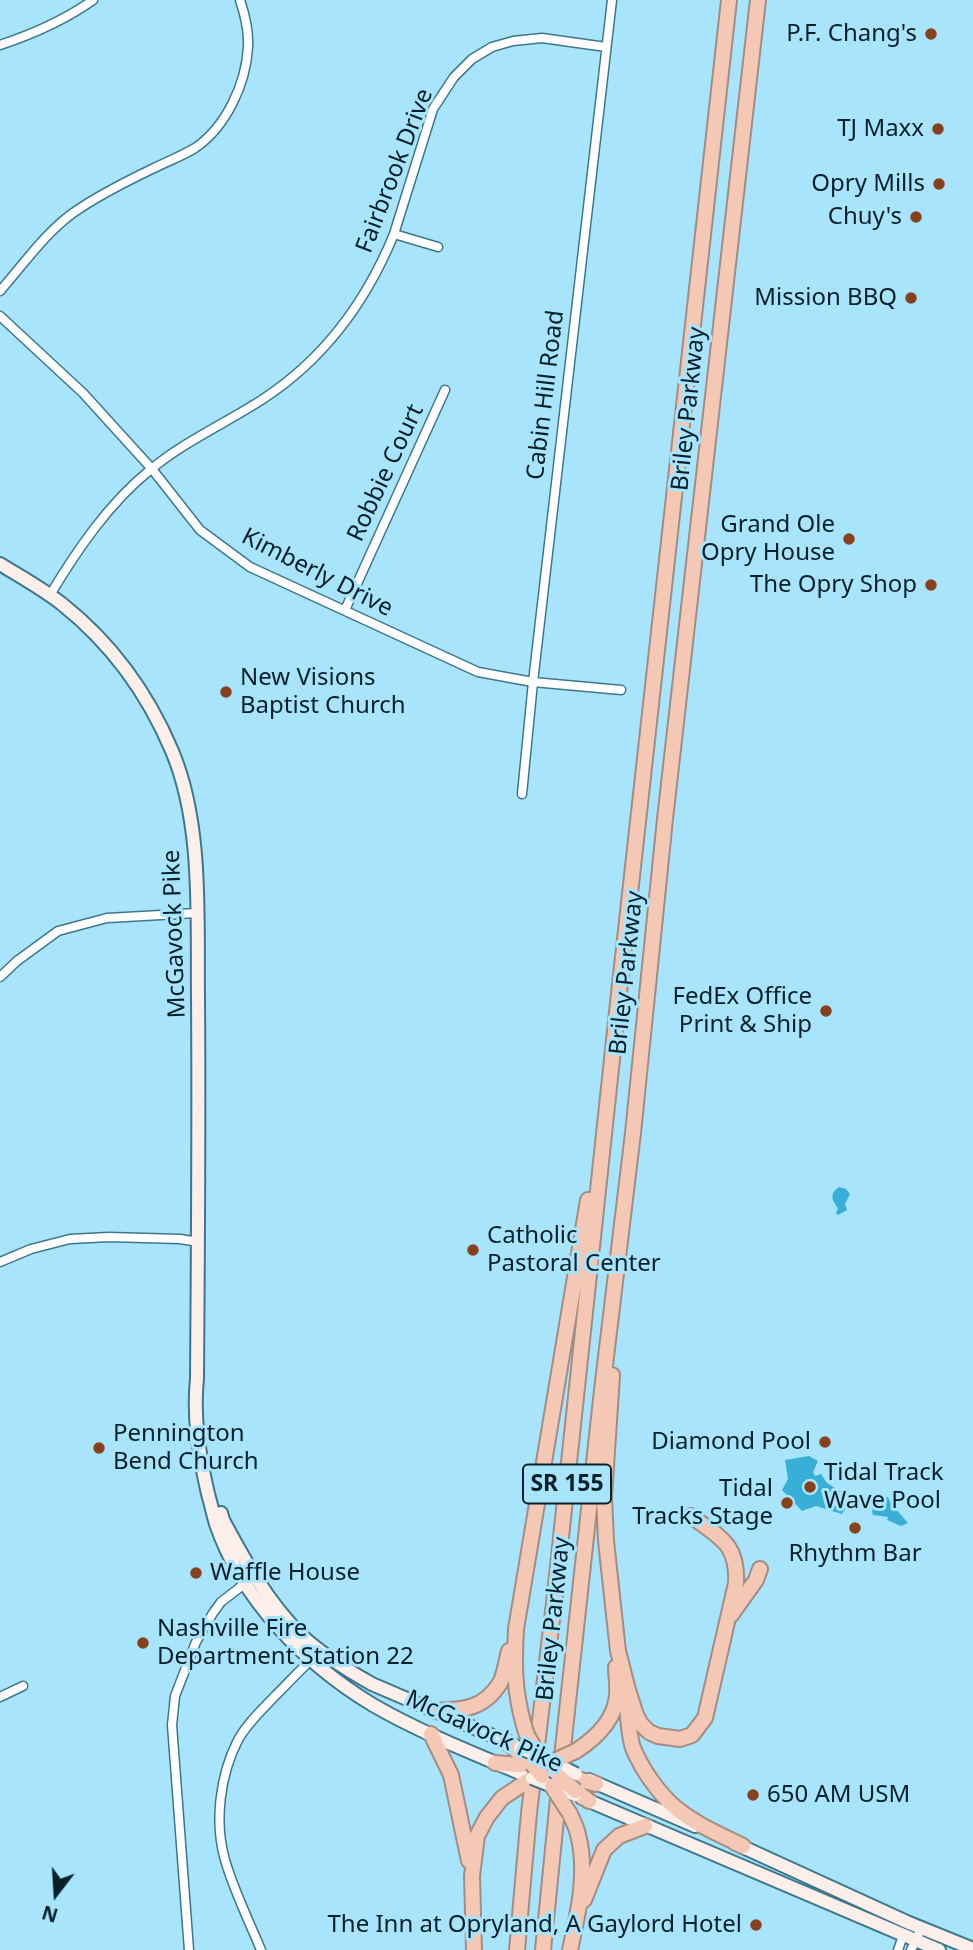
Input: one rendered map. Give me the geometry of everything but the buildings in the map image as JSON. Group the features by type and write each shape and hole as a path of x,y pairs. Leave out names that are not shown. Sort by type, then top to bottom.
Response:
{"highway":[{"name":"Briley Parkway","path":"517,1950 529,1813 729,0"},
{"name":"Briley Parkway","path":"543,1950 588,1513 649,990 665,819 758,0"},
{"path":"436,1711 472,1708 490,1695 501,1682 516,1629 582,1240 616,1019"},
{"path":"622,1227 604,1497 606,1541 618,1651 628,1690 641,1724 649,1732 668,1739 692,1735 705,1718 736,1583 734,1559 723,1538 691,1516"},
{"path":"727,1622 756,1580 760,1569"},
{"path":"516,1629 515,1690 535,1766"},
{"path":"474,1950 472,1876 477,1836 502,1798 535,1766 576,1751 598,1735 614,1710 618,1651"},
{"path":"628,1690 627,1708 633,1746 645,1770 669,1802 679,1810 743,1846"},
{"path":"431,1734 451,1774 472,1876"},
{"path":"506,1741 535,1766 570,1814 578,1833 582,1853 578,1917"},
{"path":"495,1763 535,1766 576,1785 589,1801"},
{"path":"576,1785 596,1784"},
{"path":"570,1950 578,1917 604,1850 619,1836 646,1826"}],"main road":[{"name":"McGavock Pike","path":"0,564 50,595 93,631 119,660 144,695 164,732 192,817 197,913 200,1156 197,1378 211,1475 223,1521 267,1615 317,1655 372,1684 506,1741"},
{"name":"McGavock Pike","path":"250,1580 302,1635 338,1682 374,1706 495,1763"},
{"path":"596,1784 743,1846 973,1949"},
{"path":"589,1801 910,1942 939,1950"}],"street":[{"path":"0,45 27,36 74,13 93,0"},
{"path":"0,291 50,233 72,214 195,147 216,128 233,102 242,79 248,48 247,26 240,0"},
{"name":"Cabin Hill Road","path":"522,794 612,0"},
{"name":"Fairbrook Drive","path":"50,595 94,530 152,468 189,442 277,390 337,332 373,280 394,234 433,109 454,77 472,59 492,47 513,41 542,38 606,47"},
{"path":"394,234 438,247"},
{"name":"Kimberly Drive","path":"0,317 83,393 152,468 200,530 250,567 478,672 533,682 621,690"},
{"name":"Robbie Court","path":"345,610 445,390"},
{"path":"0,977 17,961 58,932 107,918 197,913"},
{"path":"0,1262 31,1249 70,1239 109,1237 198,1242"},
{"path":"189,1950 172,1725 175,1696 202,1629 221,1602 250,1580"},
{"path":"261,1950 225,1860 220,1816 224,1777 235,1748 249,1723 301,1668 317,1655"},
{"path":"0,1698 23,1686"},
{"path":"898,1950 910,1942 915,1925"},
{"path":"910,1942 915,1925"}],"water":[{"path":"839,1187 850,1194 845,1204 847,1210 838,1215 838,1208 832,1197"},
{"name":"Tidal Track Wave Pool","path":"809,1456 818,1461 813,1472 815,1476 821,1474 827,1483 846,1495 848,1505 842,1514 816,1506 802,1511 782,1490 788,1479 785,1460"},
{"path":"888,1497 908,1523 901,1526 887,1520 888,1517 873,1515 872,1503"}],"place":[{"name":"P.F. Chang's","path":"931,34"},
{"name":"TJ Maxx","path":"938,129"},
{"name":"Opry Mills","path":"939,184"},
{"name":"Chuy's","path":"916,217"},
{"name":"Mission BBQ","path":"911,298"},
{"name":"Grand Ole Opry House","path":"849,539"},
{"name":"The Opry Shop","path":"931,585"},
{"name":"New Visions Baptist Church","path":"226,692"},
{"name":"FedEx Office Print & Ship","path":"826,1011"},
{"name":"Catholic Pastoral Center","path":"473,1250"},
{"name":"Diamond Pool","path":"825,1442"},
{"name":"Pennington Bend Church","path":"99,1448"},
{"name":"Tidal Track Wave Pool","path":"810,1487"},
{"name":"Tidal Tracks Stage","path":"787,1503"},
{"name":"Rhythm Bar","path":"855,1528"},
{"name":"Waffle House","path":"196,1573"},
{"name":"Nashville Fire Department Station 22","path":"143,1643"},
{"name":"650 AM USM","path":"753,1795"},
{"name":"The Inn at Opryland, A Gaylord Hotel","path":"756,1925"}]}
